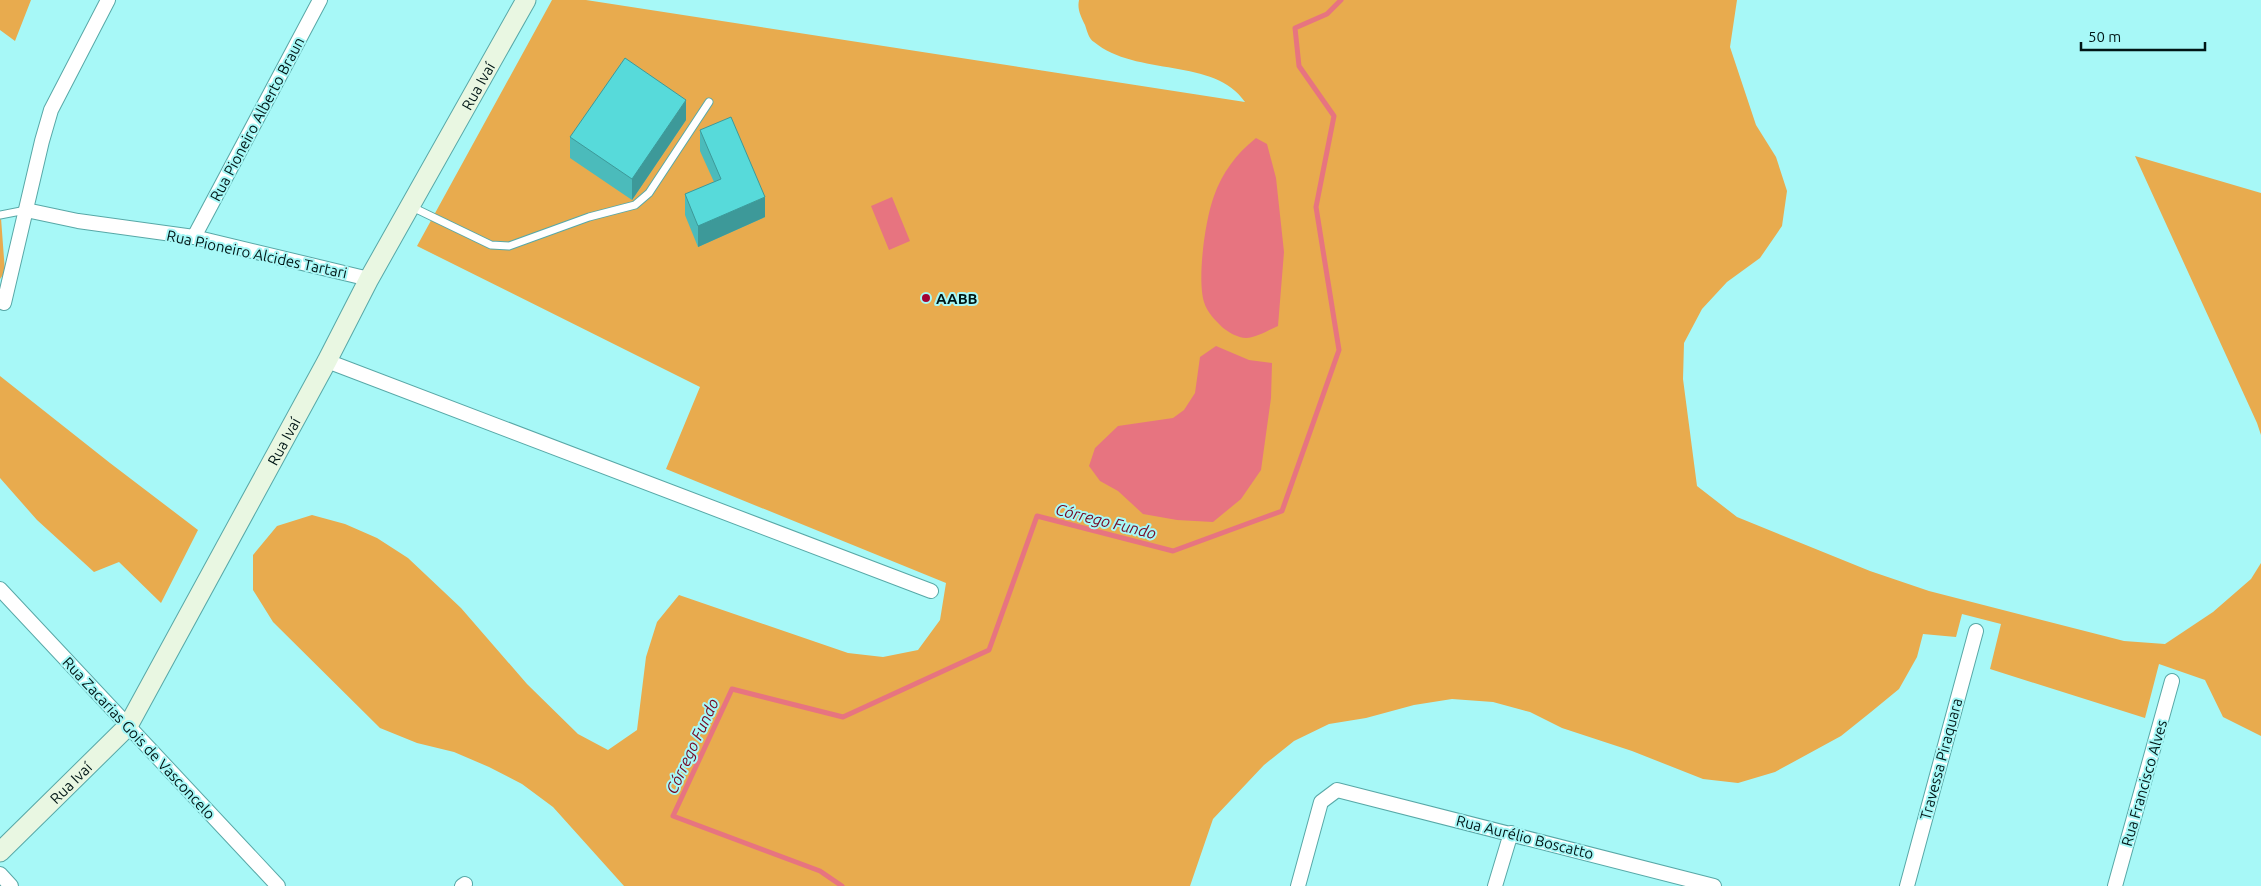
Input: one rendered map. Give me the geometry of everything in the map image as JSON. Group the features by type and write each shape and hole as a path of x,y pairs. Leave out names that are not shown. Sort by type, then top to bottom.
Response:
{"main road":[{"name":"Rua Ivaí","path":"0,852 128,726 327,361 369,279 526,0"}],"street":[{"path":"4,303 51,110 108,0"},
{"name":"Rua Pioneiro Alberto Braun","path":"194,237 320,0"},
{"name":"Rua Pioneiro Alcides Tartari","path":"26,210 78,221 194,237 369,279"},
{"path":"327,361 931,590"},
{"name":"Rua Zacarias Gois de Vasconcelo","path":"0,590 278,886"},
{"name":"Travessa Piraquara","path":"1907,886 1976,631"},
{"name":"Rua Francisco Alves","path":"2115,886 2172,681"},
{"name":"Rua Aurélio Boscatto","path":"1298,886 1321,802 1337,790 1511,833 1693,883 1714,886"},
{"path":"1495,886 1511,833"},
{"path":"0,874 11,886"}],"lane":[{"path":"410,206 491,245 509,246 589,217 635,205 649,192 709,102"},
{"path":"0,215 26,210"}],"shaded area":[{"path":"0,0 31,0 15,41 0,30"},
{"path":"552,0 586,0 1245,102 1232,88 1215,79 1195,72 1131,60 1111,53 1089,37 1080,13 1079,0 1737,0 1730,47 1756,125 1776,157 1787,191 1782,226 1760,258 1727,282 1702,309 1684,343 1683,379 1697,486 1737,517 1870,571 1929,591 2124,641 2165,644 2213,612 2251,579 2261,563 2261,736 2223,717 2205,680 2159,664 2145,718 1990,669 2001,624 1962,614 1956,637 1923,634 1917,657 1899,689 1841,736 1775,772 1738,783 1703,779 1632,751 1562,728 1530,712 1493,702 1452,699 1414,705 1366,718 1329,724 1294,741 1264,765 1213,819 1190,886 624,886 553,807 522,784 454,752 417,743 380,728 273,622 253,590 253,555 277,526 312,515 345,524 377,538 408,558 461,608 527,684 578,734 608,750 637,730 646,657 657,622 679,595 848,653 883,657 918,650 940,620 946,583 666,469 700,387 417,246"},
{"path":"1256,138 1267,144 1276,178 1284,252 1278,326 1250,338 1243,338 1230,333 1214,319 1204,302 1201,279 1208,219 1217,188 1230,164"},
{"path":"2135,156 2261,193 2261,435 2257,423"},
{"path":"892,197 910,241 889,250 871,206"},
{"path":"1,218 5,272 0,279 0,220"},
{"path":"1216,346 1249,360 1272,363 1271,398 1261,470 1241,499 1213,522 1177,520 1143,514 1118,491 1100,481 1089,466 1095,448 1118,426 1173,418 1184,410 1195,393 1200,357"},
{"path":"0,376 198,530 161,603 119,562 94,572 37,520 0,478"}],"building":[{"path":"625,58 686,100 632,179 570,137"},
{"path":"731,117 765,197 698,226 685,194 721,179 700,130"}],"waterway":[{"name":"Córrego Fundo","path":"842,886 820,871 673,816 732,689 843,717 989,650 1037,516 1173,551 1282,511 1339,350 1316,207 1334,116 1299,66 1295,28 1327,14 1341,0"}],"place":[{"name":"AABB","path":"926,298"}]}
